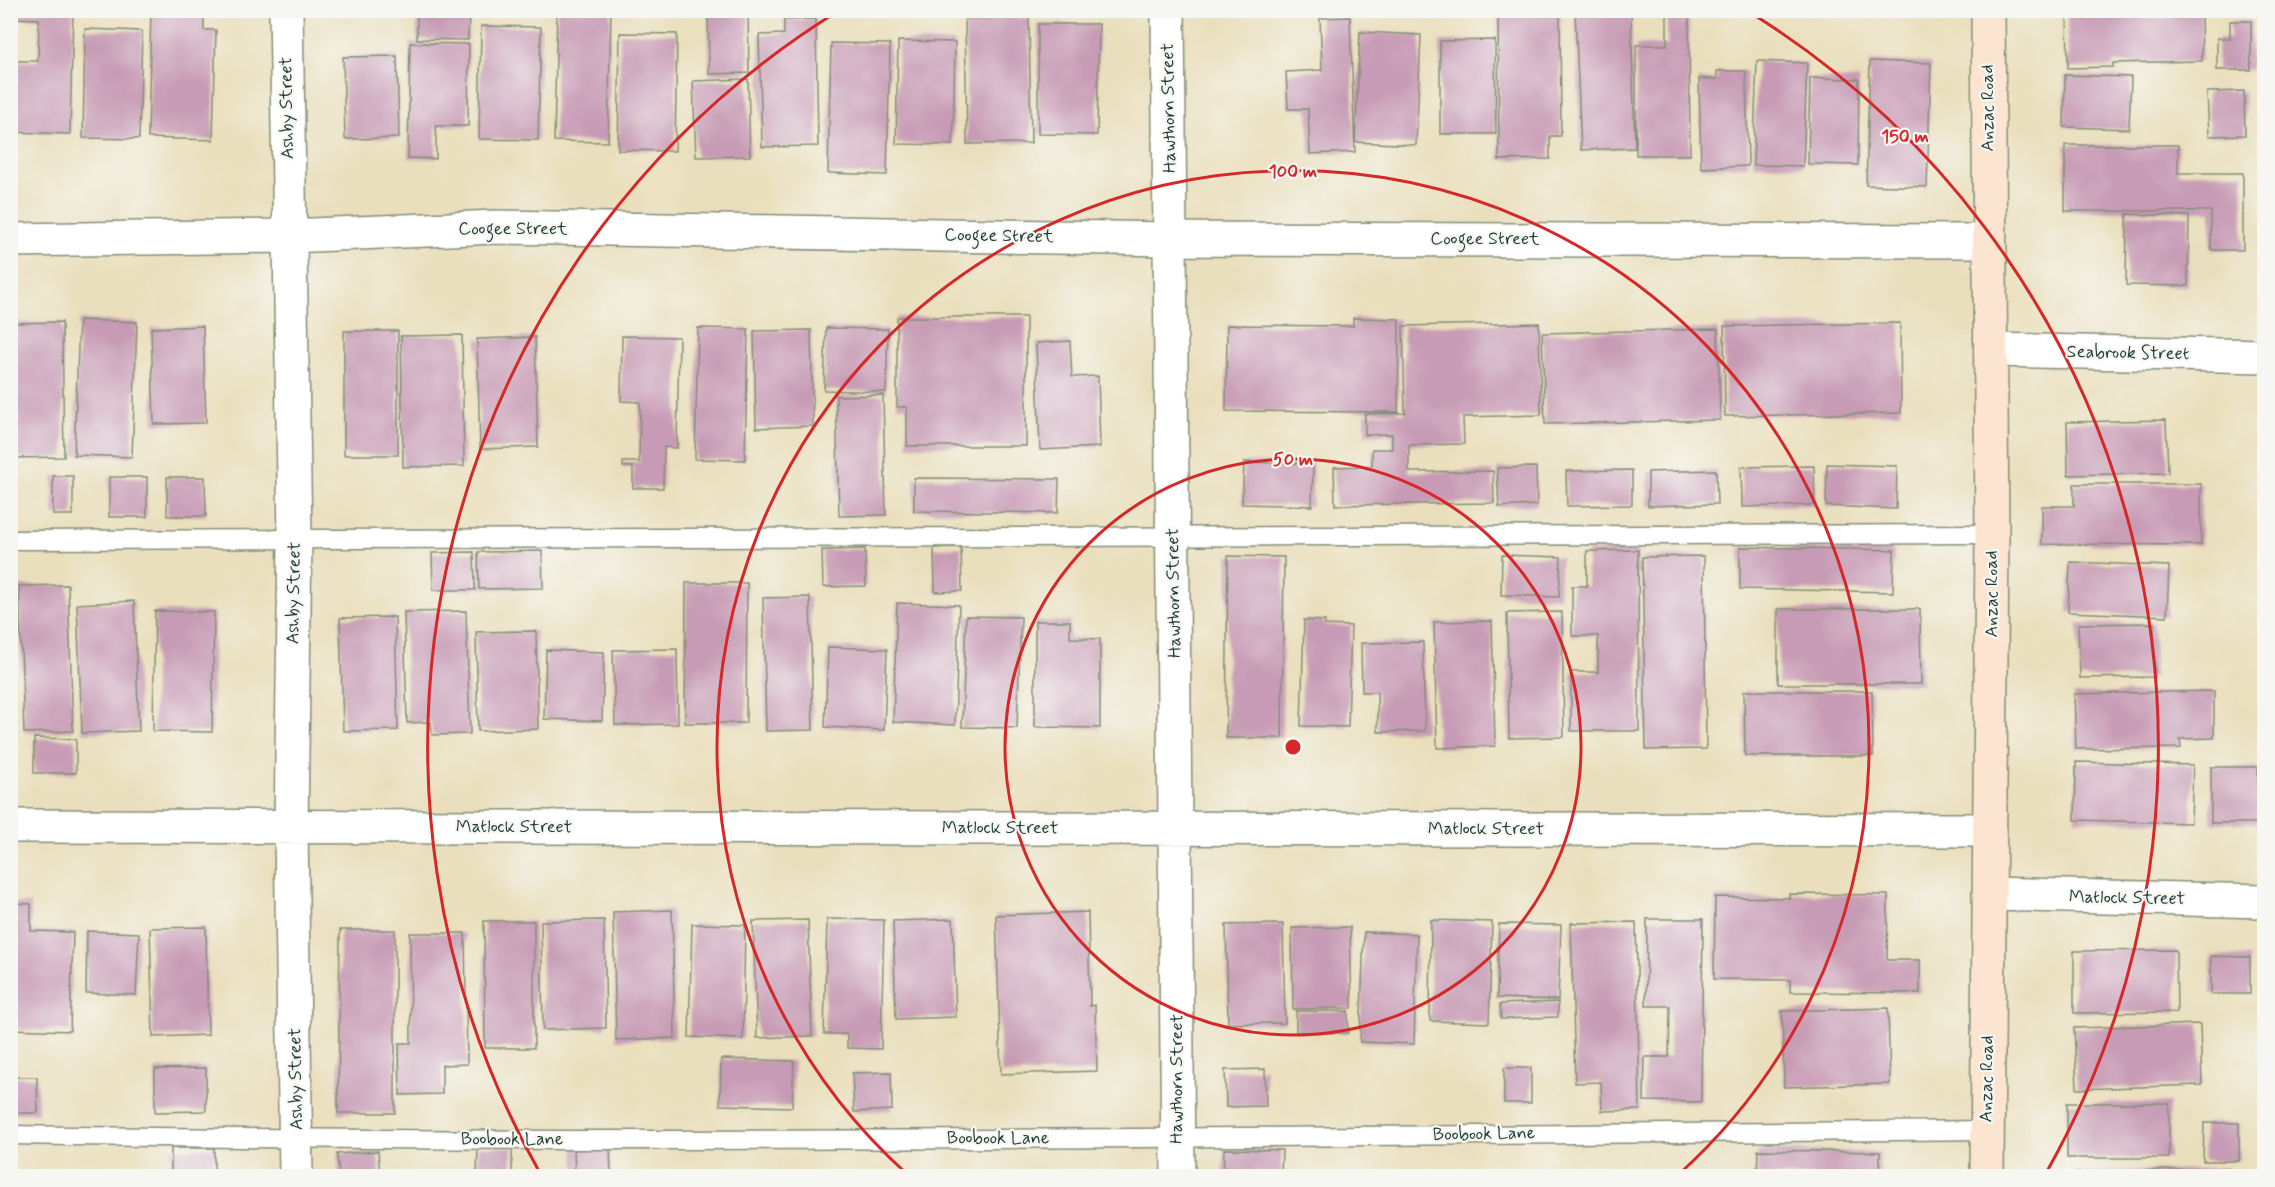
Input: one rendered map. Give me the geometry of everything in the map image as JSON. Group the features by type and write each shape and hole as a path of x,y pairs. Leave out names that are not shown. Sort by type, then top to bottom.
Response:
{"main road":[{"name":"Anzac Road","path":"1987,1176 1992,534 1988,10"}],"street":[{"name":"Ashby Street","path":"286,10 295,538 291,826 296,1176"},
{"name":"Hawthorn Street","path":"1168,10 1178,1176"},
{"name":"Coogee Street","path":"10,240 289,236 495,227 1170,239 1988,241"},
{"name":"Seabrook Street","path":"1991,350 2265,356"},
{"name":"Matlock Street","path":"10,826 1990,830"},
{"name":"Matlock Street","path":"1989,894 2265,901"}],"lane":[{"path":"10,540 1992,534"},
{"name":"Boobook Lane","path":"10,1135 297,1140 1178,1137 1986,1130"}],"building":[{"path":"10,10 73,10 70,134 11,132 13,61 38,61 39,19 10,18"},
{"path":"151,10 204,10 204,30 216,30 213,140 148,138"},
{"path":"417,10 469,10 468,40 417,39"},
{"path":"557,10 611,11 608,142 554,141"},
{"path":"708,10 748,10 749,73 709,74"},
{"path":"1498,10 1560,10 1561,136 1550,136 1550,159 1499,160"},
{"path":"1631,10 1635,148 1581,150 1575,12"},
{"path":"1667,10 1689,10 1690,155 1636,155 1636,45 1667,45"},
{"path":"2201,11 2202,61 2113,63 2113,67 2068,68 2067,14"},
{"path":"1029,17 1031,143 967,144 965,18"},
{"path":"1350,17 1355,152 1310,154 1308,109 1288,109 1286,72 1322,70 1320,18"},
{"path":"816,19 818,146 762,147 759,35 784,34 784,20"},
{"path":"2230,21 2251,21 2251,70 2217,70 2217,38 2230,38"},
{"path":"1038,24 1099,24 1097,135 1038,134"},
{"path":"481,26 541,27 538,140 479,139"},
{"path":"85,29 142,31 139,139 83,138"},
{"path":"1360,32 1421,35 1416,145 1355,142"},
{"path":"620,33 677,34 675,151 618,150"},
{"path":"1495,40 1496,134 1440,134 1440,41"},
{"path":"898,41 955,42 953,145 896,144"},
{"path":"410,43 469,44 468,126 436,126 436,159 408,158"},
{"path":"831,43 890,44 887,175 828,173"},
{"path":"397,56 399,138 345,139 343,57"},
{"path":"1757,61 1807,63 1803,166 1753,165"},
{"path":"1870,61 1931,63 1927,187 1866,185"},
{"path":"1717,71 1746,71 1748,166 1701,168 1699,79 1717,79"},
{"path":"2065,75 2131,77 2129,129 2064,127"},
{"path":"1810,78 1859,79 1858,165 1808,164"},
{"path":"748,79 750,156 696,157 693,81"},
{"path":"2244,91 2245,135 2209,136 2207,92"},
{"path":"2065,145 2178,145 2178,173 2243,173 2243,250 2211,250 2211,211 2065,211"},
{"path":"2127,214 2189,216 2188,286 2126,285"},
{"path":"897,317 1026,317 1026,446 907,446 907,407 897,407"},
{"path":"1353,318 1399,319 1398,412 1226,411 1227,325 1353,326"},
{"path":"79,320 137,322 132,457 74,455"},
{"path":"62,322 64,457 10,458 10,323"},
{"path":"1539,323 1541,415 1463,417 1464,444 1409,445 1409,472 1493,471 1494,503 1335,505 1334,467 1372,466 1372,449 1392,449 1392,434 1365,435 1365,414 1405,413 1403,326"},
{"path":"1900,323 1901,413 1725,416 1724,326"},
{"path":"203,326 206,423 154,424 151,328"},
{"path":"698,328 748,329 745,460 695,459"},
{"path":"826,328 888,329 886,392 824,390"},
{"path":"1718,329 1720,420 1545,424 1542,333"},
{"path":"811,330 813,426 756,428 754,331"},
{"path":"344,331 398,331 398,455 344,455"},
{"path":"462,335 464,466 403,467 401,336"},
{"path":"622,336 679,337 677,448 664,447 663,488 633,488 633,467 623,467 623,462 639,462 640,402 621,401"},
{"path":"535,337 538,447 480,449 477,339"},
{"path":"1070,341 1072,377 1098,376 1100,447 1040,450 1036,343"},
{"path":"883,395 886,515 839,516 836,396"},
{"path":"2166,420 2168,473 2068,475 2067,422"},
{"path":"1244,462 1313,464 1312,506 1242,504"},
{"path":"1827,464 1897,466 1896,509 1826,506"},
{"path":"1814,466 1815,505 1742,507 1741,467"},
{"path":"1536,467 1537,505 1499,507 1497,468"},
{"path":"1632,470 1632,505 1567,506 1566,471"},
{"path":"1716,470 1717,504 1648,506 1648,472"},
{"path":"53,476 73,476 73,515 53,515"},
{"path":"109,477 147,477 147,517 109,517"},
{"path":"167,477 205,477 206,516 167,516"},
{"path":"914,478 1059,479 1058,513 914,511"},
{"path":"2074,484 2201,484 2201,545 2042,544 2042,506 2074,506"},
{"path":"961,547 962,591 935,592 934,548"},
{"path":"1740,547 1894,550 1893,592 1740,589"},
{"path":"865,549 866,586 823,587 822,550"},
{"path":"1638,550 1639,731 1571,731 1571,672 1598,672 1598,636 1572,636 1572,586 1587,586 1587,551"},
{"path":"542,551 543,588 479,589 478,552"},
{"path":"474,552 475,590 433,590 432,553"},
{"path":"1502,555 1561,557 1559,597 1501,595"},
{"path":"1228,556 1284,557 1282,738 1226,738"},
{"path":"1704,556 1706,749 1646,750 1642,557"},
{"path":"2070,562 2169,566 2167,616 2068,612"},
{"path":"686,583 747,583 746,723 685,723"},
{"path":"68,585 73,731 24,733 19,586"},
{"path":"810,597 813,730 766,731 763,598"},
{"path":"134,601 139,731 82,733 77,604"},
{"path":"897,603 959,605 955,725 893,722"},
{"path":"1778,609 1920,609 1921,684 1778,684"},
{"path":"155,611 214,612 212,732 153,731"},
{"path":"466,611 470,734 432,735 431,722 407,723 404,612"},
{"path":"1562,612 1564,737 1509,738 1507,613"},
{"path":"966,616 1021,617 1017,728 962,727"},
{"path":"395,617 398,730 343,731 340,618"},
{"path":"1304,620 1325,621 1325,625 1351,626 1348,727 1301,726"},
{"path":"1035,621 1070,621 1070,638 1100,639 1100,728 1035,727"},
{"path":"1492,621 1495,746 1437,748 1434,622"},
{"path":"2154,623 2155,677 2080,678 2078,624"},
{"path":"536,631 538,729 478,731 476,632"},
{"path":"1423,642 1425,731 1378,732 1377,692 1362,692 1361,643"},
{"path":"828,647 887,649 884,730 825,727"},
{"path":"677,649 678,724 615,725 613,650"},
{"path":"546,650 604,652 602,721 544,719"},
{"path":"1744,691 1872,691 1873,756 1745,756"},
{"path":"2214,691 2214,738 2180,739 2181,748 2076,749 2074,694"},
{"path":"34,738 76,739 76,773 34,773"},
{"path":"2076,762 2193,765 2191,823 2075,820"},
{"path":"2211,767 2258,767 2258,795 2264,795 2264,823 2211,823"},
{"path":"1789,894 1888,895 1887,960 1920,960 1920,993 1790,992 1790,980 1714,979 1715,897 1789,898"},
{"path":"11,903 31,904 31,931 73,932 70,1031 10,1029"},
{"path":"672,910 675,1038 616,1040 613,912"},
{"path":"1088,912 1090,1006 1095,1005 1097,1071 1001,1074 996,915"},
{"path":"827,919 884,920 881,1049 847,1048 847,1034 824,1034"},
{"path":"953,919 956,1017 896,1019 893,921"},
{"path":"1647,919 1703,919 1701,1102 1644,1101 1645,1057 1669,1057 1670,1006 1646,1006"},
{"path":"604,920 606,1028 543,1030 541,921"},
{"path":"808,920 812,1036 757,1038 753,921"},
{"path":"1431,920 1492,922 1489,1023 1430,1021"},
{"path":"484,921 534,921 534,1048 485,1048"},
{"path":"1636,922 1640,1110 1602,1111 1601,1082 1575,1083 1571,923"},
{"path":"692,924 745,925 743,1039 689,1037"},
{"path":"1283,924 1285,1023 1228,1024 1226,925"},
{"path":"1499,924 1561,925 1558,1000 1497,998"},
{"path":"206,927 208,1035 153,1037 150,928"},
{"path":"1350,927 1352,1008 1293,1009 1292,928"},
{"path":"340,930 395,930 395,1113 338,1113"},
{"path":"87,931 139,933 136,995 86,993"},
{"path":"1364,932 1417,934 1414,1044 1360,1042"},
{"path":"410,933 465,933 467,1064 442,1065 442,1094 400,1095 399,1043 411,1043"},
{"path":"2176,950 2177,1012 2074,1013 2074,951"},
{"path":"2211,956 2250,957 2250,994 2211,994"},
{"path":"1558,1002 1558,1017 1501,1019 1500,1004"},
{"path":"1888,1008 1890,1084 1784,1087 1782,1011"},
{"path":"1296,1011 1348,1011 1348,1033 1296,1032"},
{"path":"2200,1024 2202,1085 2077,1089 2074,1028"},
{"path":"721,1059 794,1061 792,1107 720,1105"},
{"path":"206,1068 206,1111 155,1112 155,1069"},
{"path":"1504,1068 1531,1068 1531,1103 1504,1103"},
{"path":"1265,1069 1266,1106 1226,1107 1225,1070"},
{"path":"891,1072 892,1110 854,1112 852,1073"},
{"path":"10,1077 37,1077 38,1113 10,1113"},
{"path":"2067,1103 2169,1103 2169,1158 2067,1158"},
{"path":"2204,1123 2239,1123 2239,1161 2203,1161"},
{"path":"610,1146 611,1176 575,1176 574,1147"},
{"path":"478,1147 512,1147 512,1176 477,1176"},
{"path":"171,1148 214,1148 214,1176 171,1176"},
{"path":"1224,1149 1282,1150 1281,1176 1223,1176"},
{"path":"1758,1150 1880,1152 1880,1176 1757,1176"},
{"path":"378,1151 380,1176 339,1176 337,1154"},
{"path":"2228,1168 2229,1176 2075,1176 2075,1173"}]}
